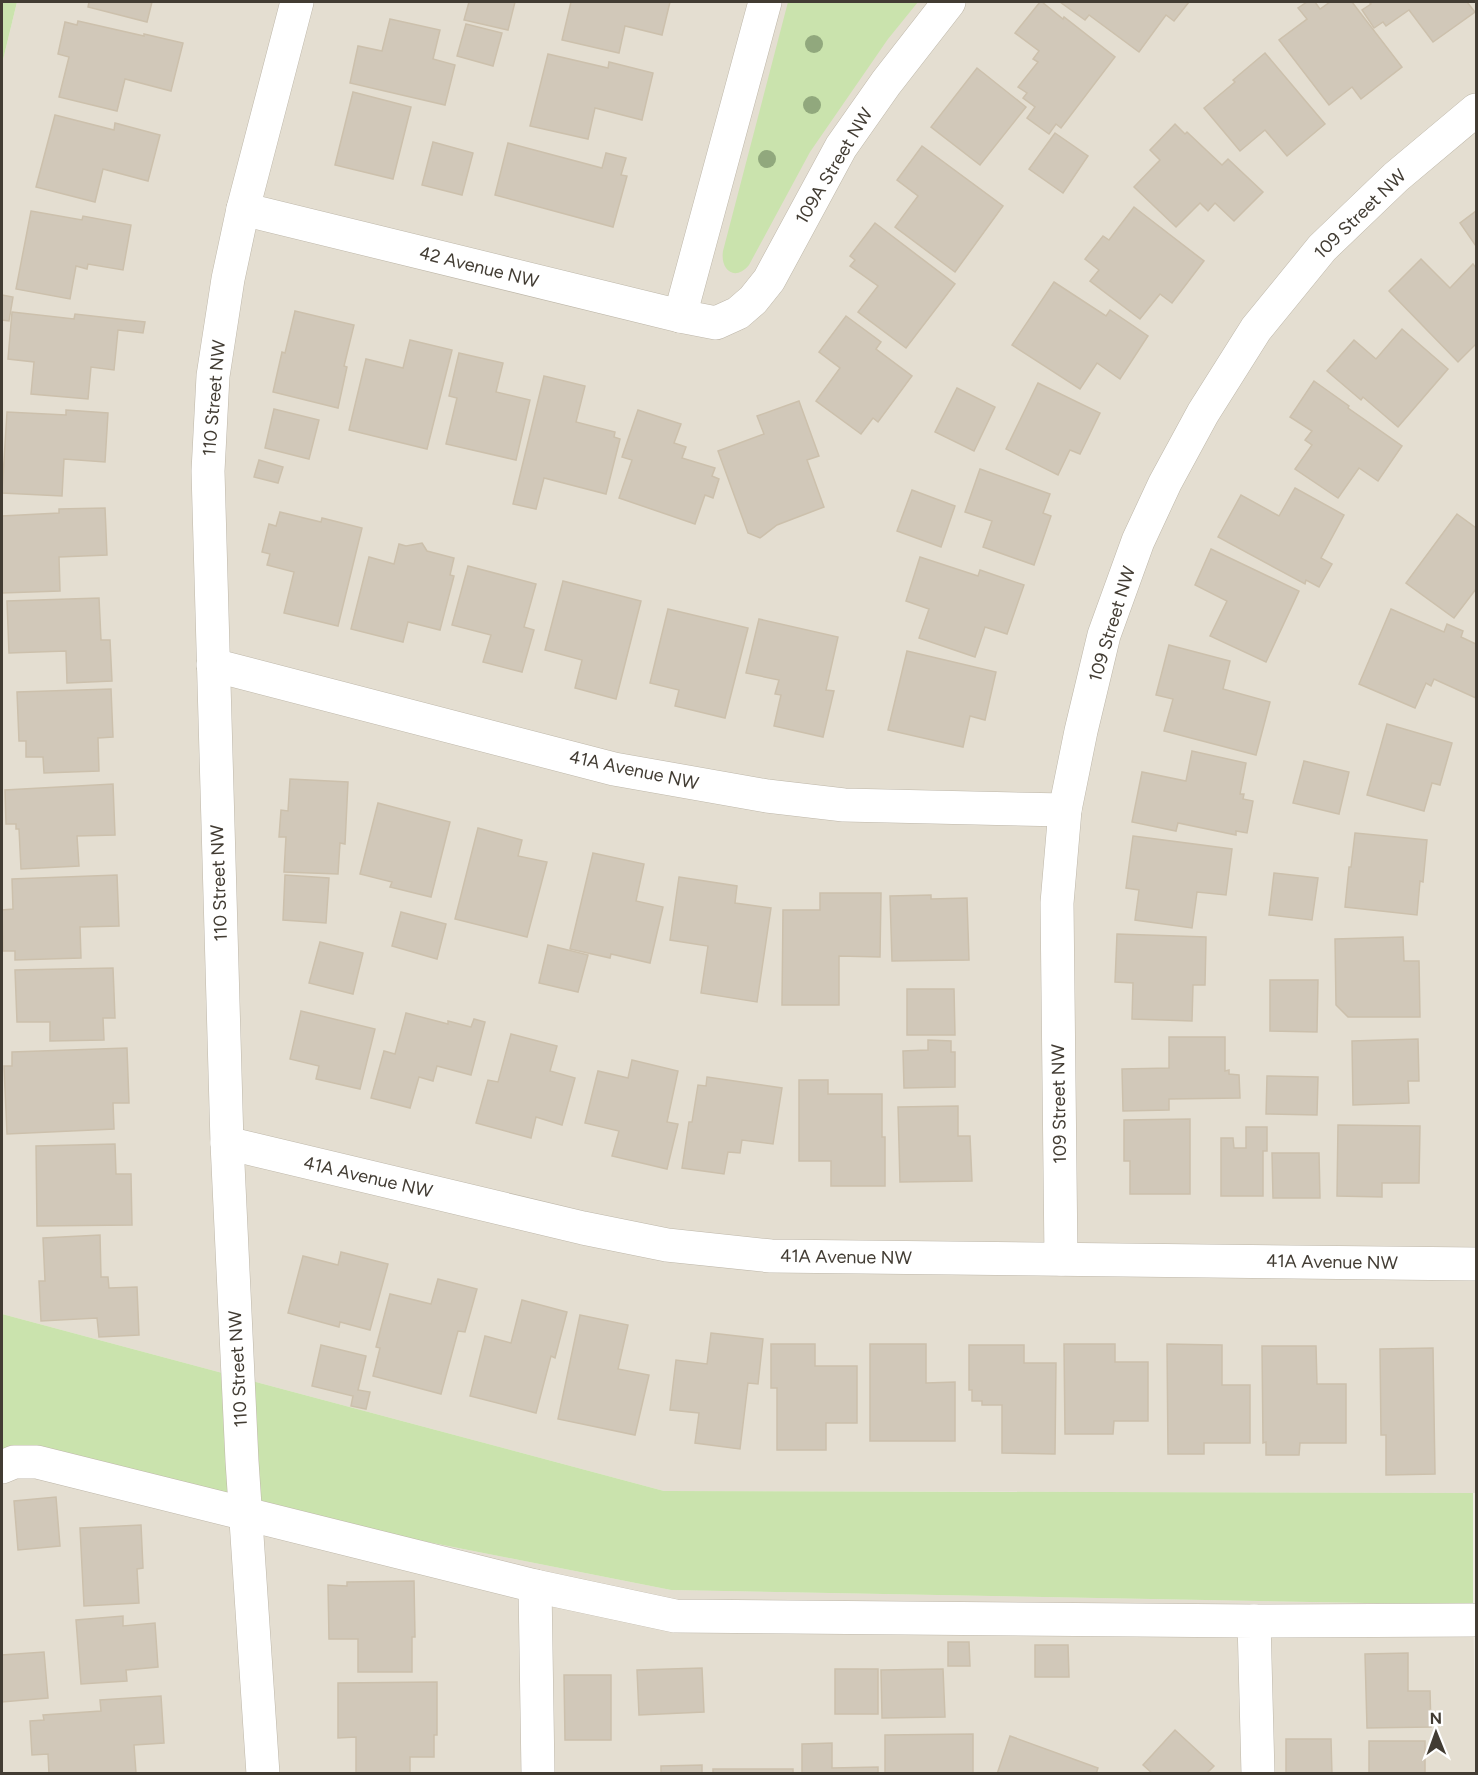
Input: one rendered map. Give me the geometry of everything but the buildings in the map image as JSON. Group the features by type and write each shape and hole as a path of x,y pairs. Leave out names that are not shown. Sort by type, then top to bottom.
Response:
{"street":[{"name":"110 Street NW","path":"263,1773 246,1513 227,1143 208,471 220,325 228,279 243,209 297,2"},
{"path":"680,316 765,2"},
{"name":"109A Street NW","path":"716,323 738,313 753,300 769,280 842,147 886,83 949,2"},
{"name":"109 Street NW","path":"1061,1259 1057,903 1065,810 1104,635 1138,541 1165,483 1203,413 1256,329 1322,248 1396,177 1476,110"},
{"name":"42 Avenue NW","path":"243,209 716,323"},
{"name":"41A Avenue NW","path":"213,665 614,769 767,796 844,805 1065,810"},
{"name":"41A Avenue NW","path":"227,1143 583,1228 667,1245 771,1256 1476,1264"},
{"path":"2,1467 14,1462 37,1462 536,1586 675,1616 1254,1621 1476,1620"},
{"path":"536,1586 538,1773"},
{"path":"1254,1621 1258,1773"}],"shaded area":[{"path":"17,2 1476,2 1476,1493 664,1491 2,1314 2,64"},
{"path":"2,1458 671,1590 1473,1605 1476,1773 2,1773"}],"green space":[{"path":"2,2 17,2 2,64"},
{"path":"788,2 918,2 888,39 810,152 749,265 739,273 734,273 724,264 723,251"},
{"path":"2,1314 664,1491 1473,1493 1473,1605 671,1590 2,1458"}]}
